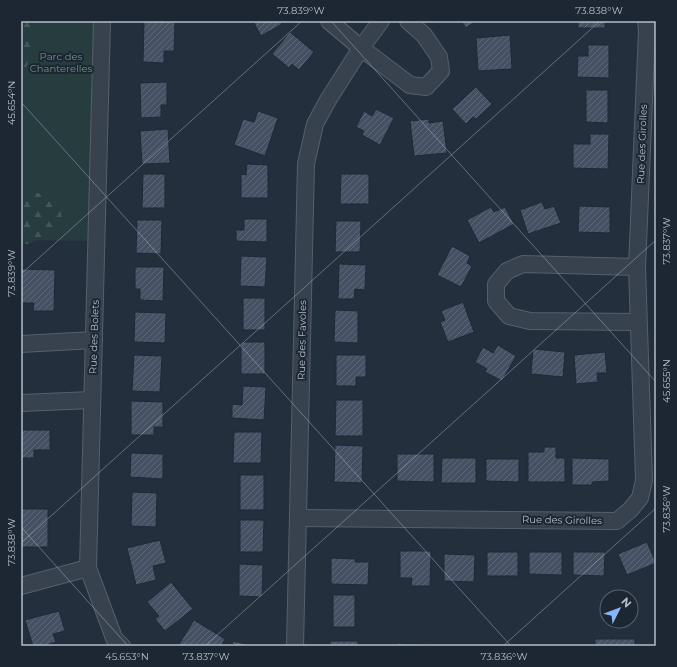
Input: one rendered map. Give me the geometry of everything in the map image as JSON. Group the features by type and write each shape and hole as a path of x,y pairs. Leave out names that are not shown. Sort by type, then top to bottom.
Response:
{"street":[{"name":"Rue des Bolets","path":"102,21 88,568 114,638 122,646"},
{"path":"329,21 361,48 410,85 426,87 441,71 439,57 424,35 408,21"},
{"name":"Rue des Favoles","path":"295,646 306,164 315,124 328,100 361,48 381,21"},
{"name":"Rue des Girolles","path":"298,518 617,521 630,510 640,498 644,480 637,266 647,31 646,21"},
{"path":"637,266 523,264 507,271 496,284 496,301 509,316 530,321 638,322"},
{"path":"21,344 94,340"},
{"path":"21,403 92,400"},
{"path":"21,586 88,568"}],"green space":[{"name":"Parc des Chanterelles","path":"21,21 103,21 94,241 21,240"},
{"path":"21,21 37,21 26,70 21,71"},
{"path":"21,190 59,197 63,230 28,244 21,244"}],"building":[{"path":"144,21 175,22 174,51 164,51 164,63 143,62"},
{"path":"253,21 280,21 282,24 261,36"},
{"path":"461,21 476,21 466,28"},
{"path":"578,21 605,21 605,28 578,28"},
{"path":"290,32 314,52 299,70 292,64 289,68 272,54"},
{"path":"510,35 512,69 478,71 476,38"},
{"path":"588,45 609,45 609,78 577,77 578,56 588,56"},
{"path":"167,82 167,105 161,105 161,117 141,118 140,83"},
{"path":"476,87 492,104 476,119 473,117 466,124 452,109"},
{"path":"586,90 608,90 608,123 586,122"},
{"path":"376,109 394,118 380,145 362,135 364,131 356,127 364,111 372,116"},
{"path":"258,111 278,118 265,156 234,145 243,119 254,122"},
{"path":"429,119 429,123 443,121 447,153 414,156 410,121"},
{"path":"168,129 170,163 142,164 140,131"},
{"path":"590,134 609,134 608,169 573,168 573,144 590,144"},
{"path":"247,164 268,165 268,198 241,198 241,174 246,175"},
{"path":"143,174 165,174 165,208 142,208"},
{"path":"341,174 369,174 369,204 340,204"},
{"path":"542,202 545,209 554,206 561,223 528,234 520,210"},
{"path":"579,206 610,207 610,233 578,232"},
{"path":"491,207 494,212 505,207 514,224 479,243 467,220"},
{"path":"244,219 267,219 267,242 236,241 236,230 244,230"},
{"path":"137,220 162,220 161,254 136,253"},
{"path":"336,221 361,221 360,252 335,252"},
{"path":"452,246 470,256 467,263 472,266 461,287 437,275"},
{"path":"241,256 267,257 265,287 240,286"},
{"path":"339,264 366,265 365,290 355,289 354,299 338,299"},
{"path":"135,267 164,267 163,301 140,300 140,289 135,289"},
{"path":"21,269 55,270 54,311 33,311 34,303 21,303"},
{"path":"243,298 265,298 265,330 243,330"},
{"path":"463,302 474,332 448,342 440,322 445,320 441,311"},
{"path":"335,310 358,311 358,343 334,342"},
{"path":"135,312 166,313 165,343 134,342"},
{"path":"241,342 265,342 265,374 241,374"},
{"path":"498,345 516,356 502,381 485,372 487,369 475,362 483,347 493,353"},
{"path":"533,349 565,352 563,377 531,374"},
{"path":"605,352 607,373 597,373 598,382 576,384 574,355"},
{"path":"134,355 162,356 160,392 132,391"},
{"path":"336,355 366,355 366,377 356,377 356,386 336,386"},
{"path":"243,386 266,387 264,420 232,418 232,404 242,405"},
{"path":"336,400 363,400 363,436 335,436"},
{"path":"131,401 163,402 163,427 154,427 154,435 131,435"},
{"path":"21,430 50,430 50,450 34,450 34,458 21,458"},
{"path":"234,432 262,432 261,463 233,463"},
{"path":"335,445 363,446 362,483 334,482"},
{"path":"544,447 556,447 556,458 565,458 565,482 528,482 528,452 544,452"},
{"path":"131,453 163,454 163,479 130,477"},
{"path":"397,454 434,454 434,482 397,481"},
{"path":"442,458 476,458 476,483 441,483"},
{"path":"572,458 609,459 609,481 592,482 592,485 572,485"},
{"path":"486,459 519,459 519,482 486,481"},
{"path":"240,475 264,475 264,510 240,510"},
{"path":"132,492 157,493 156,527 131,526"},
{"path":"21,509 48,509 48,547 21,547"},
{"path":"240,520 264,520 263,552 240,552"},
{"path":"160,540 166,563 153,566 156,580 136,585 127,548"},
{"path":"647,542 656,563 627,575 618,554"},
{"path":"400,551 431,551 430,586 411,586 412,578 400,578"},
{"path":"487,552 518,552 518,576 487,576"},
{"path":"529,552 562,552 562,575 529,574"},
{"path":"573,552 605,552 604,576 573,575"},
{"path":"444,554 475,555 474,582 444,581"},
{"path":"331,558 356,559 355,562 369,562 368,585 331,584"},
{"path":"239,564 263,565 262,597 239,596"},
{"path":"171,582 193,609 165,631 155,619 159,616 147,602"},
{"path":"333,595 355,595 355,627 333,627"},
{"path":"59,611 65,631 53,634 56,642 43,646 33,646 25,620"},
{"path":"194,620 225,639 221,646 178,646"},
{"path":"595,639 635,639 635,646 595,646"},
{"path":"233,641 255,646 232,646"},
{"path":"330,641 358,641 358,646 330,646"},
{"path":"397,643 432,645 432,646 397,646"}]}
